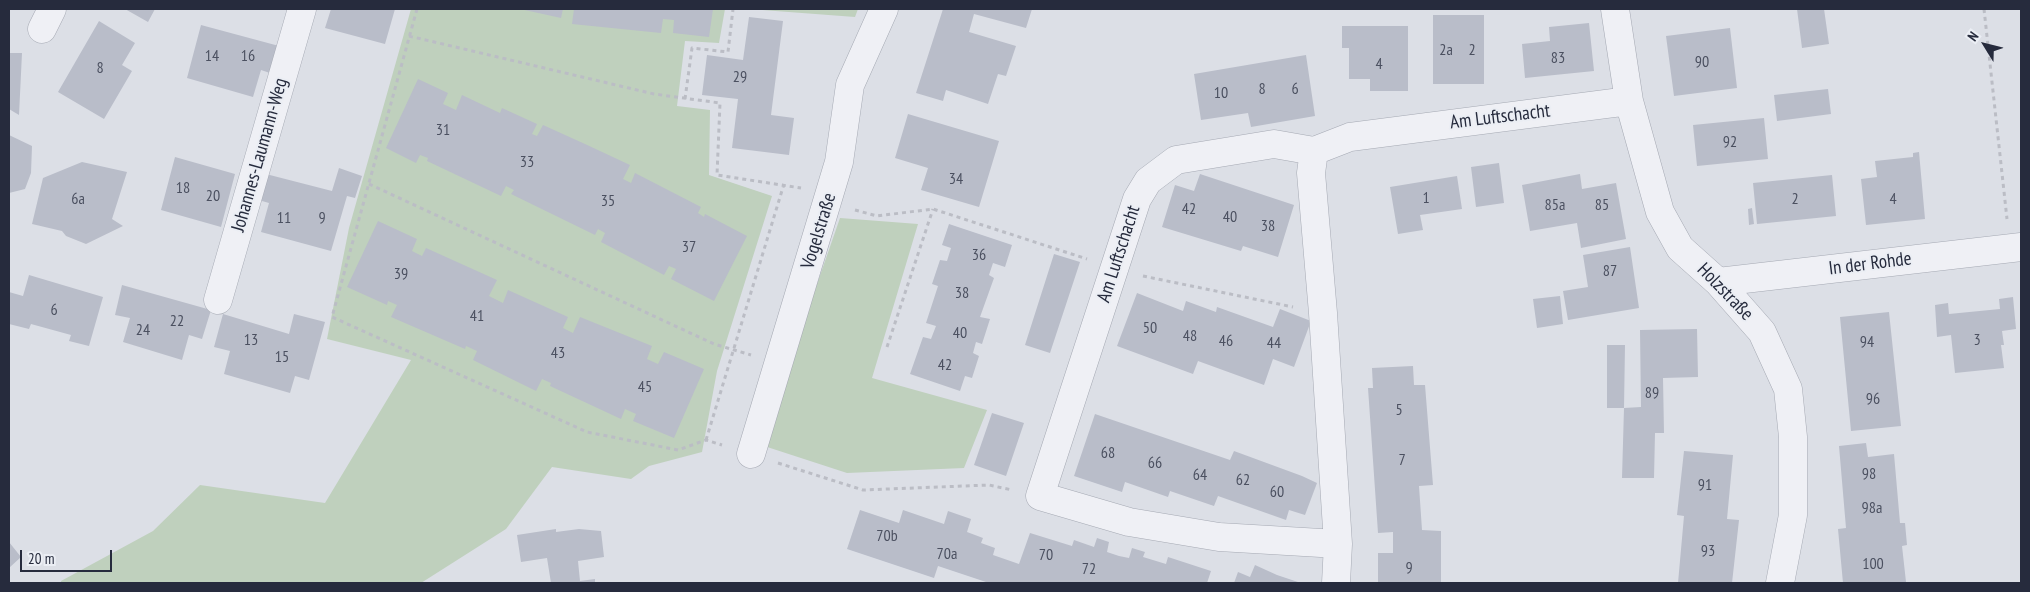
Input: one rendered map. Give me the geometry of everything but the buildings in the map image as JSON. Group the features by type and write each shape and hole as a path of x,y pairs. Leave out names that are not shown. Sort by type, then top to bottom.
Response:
{"street":[{"name":"Johannes-Laumann-Weg","path":"218,300 302,9"},
{"name":"Vogelstraße","path":"751,454 840,162 850,85 884,9"},
{"name":"Holzstraße","path":"1614,9 1629,101 1660,212 1680,248 1718,282 1762,332 1788,389 1793,437 1793,515 1780,583"},
{"name":"Am Luftschacht","path":"1040,496 1137,199 1148,180 1176,160 1274,144 1314,151 1350,137 1629,101"},
{"path":"1314,151 1311,174 1323,313 1338,544 1336,583"},
{"name":"In der Rohde","path":"1718,282 2016,247"},
{"path":"1040,496 1129,522 1219,537 1338,544"}],"path":[{"path":"417,9 332,317 587,432 678,450 706,440 863,490 989,485 1040,496"},
{"path":"685,99 692,48 728,52 733,9"},
{"path":"1984,9 2016,247"},
{"path":"409,36 645,92 720,103 717,175 784,184 830,195 848,208 877,216 933,209 1130,274 1323,313"},
{"path":"369,184 714,344 779,363"},
{"path":"706,440 784,184"},
{"path":"887,347 933,209"}],"green space":[{"path":"411,9 725,9 719,43 685,41 677,106 710,110 709,175 772,196 717,371 702,452 649,466 631,479 552,467 506,529 421,583 61,583 61,581 153,531 200,485 325,503 411,360 327,339 349,228"},
{"path":"749,9 858,9 855,17"},
{"path":"840,218 918,224 872,378 987,410 964,468 847,473 761,445"}]}
